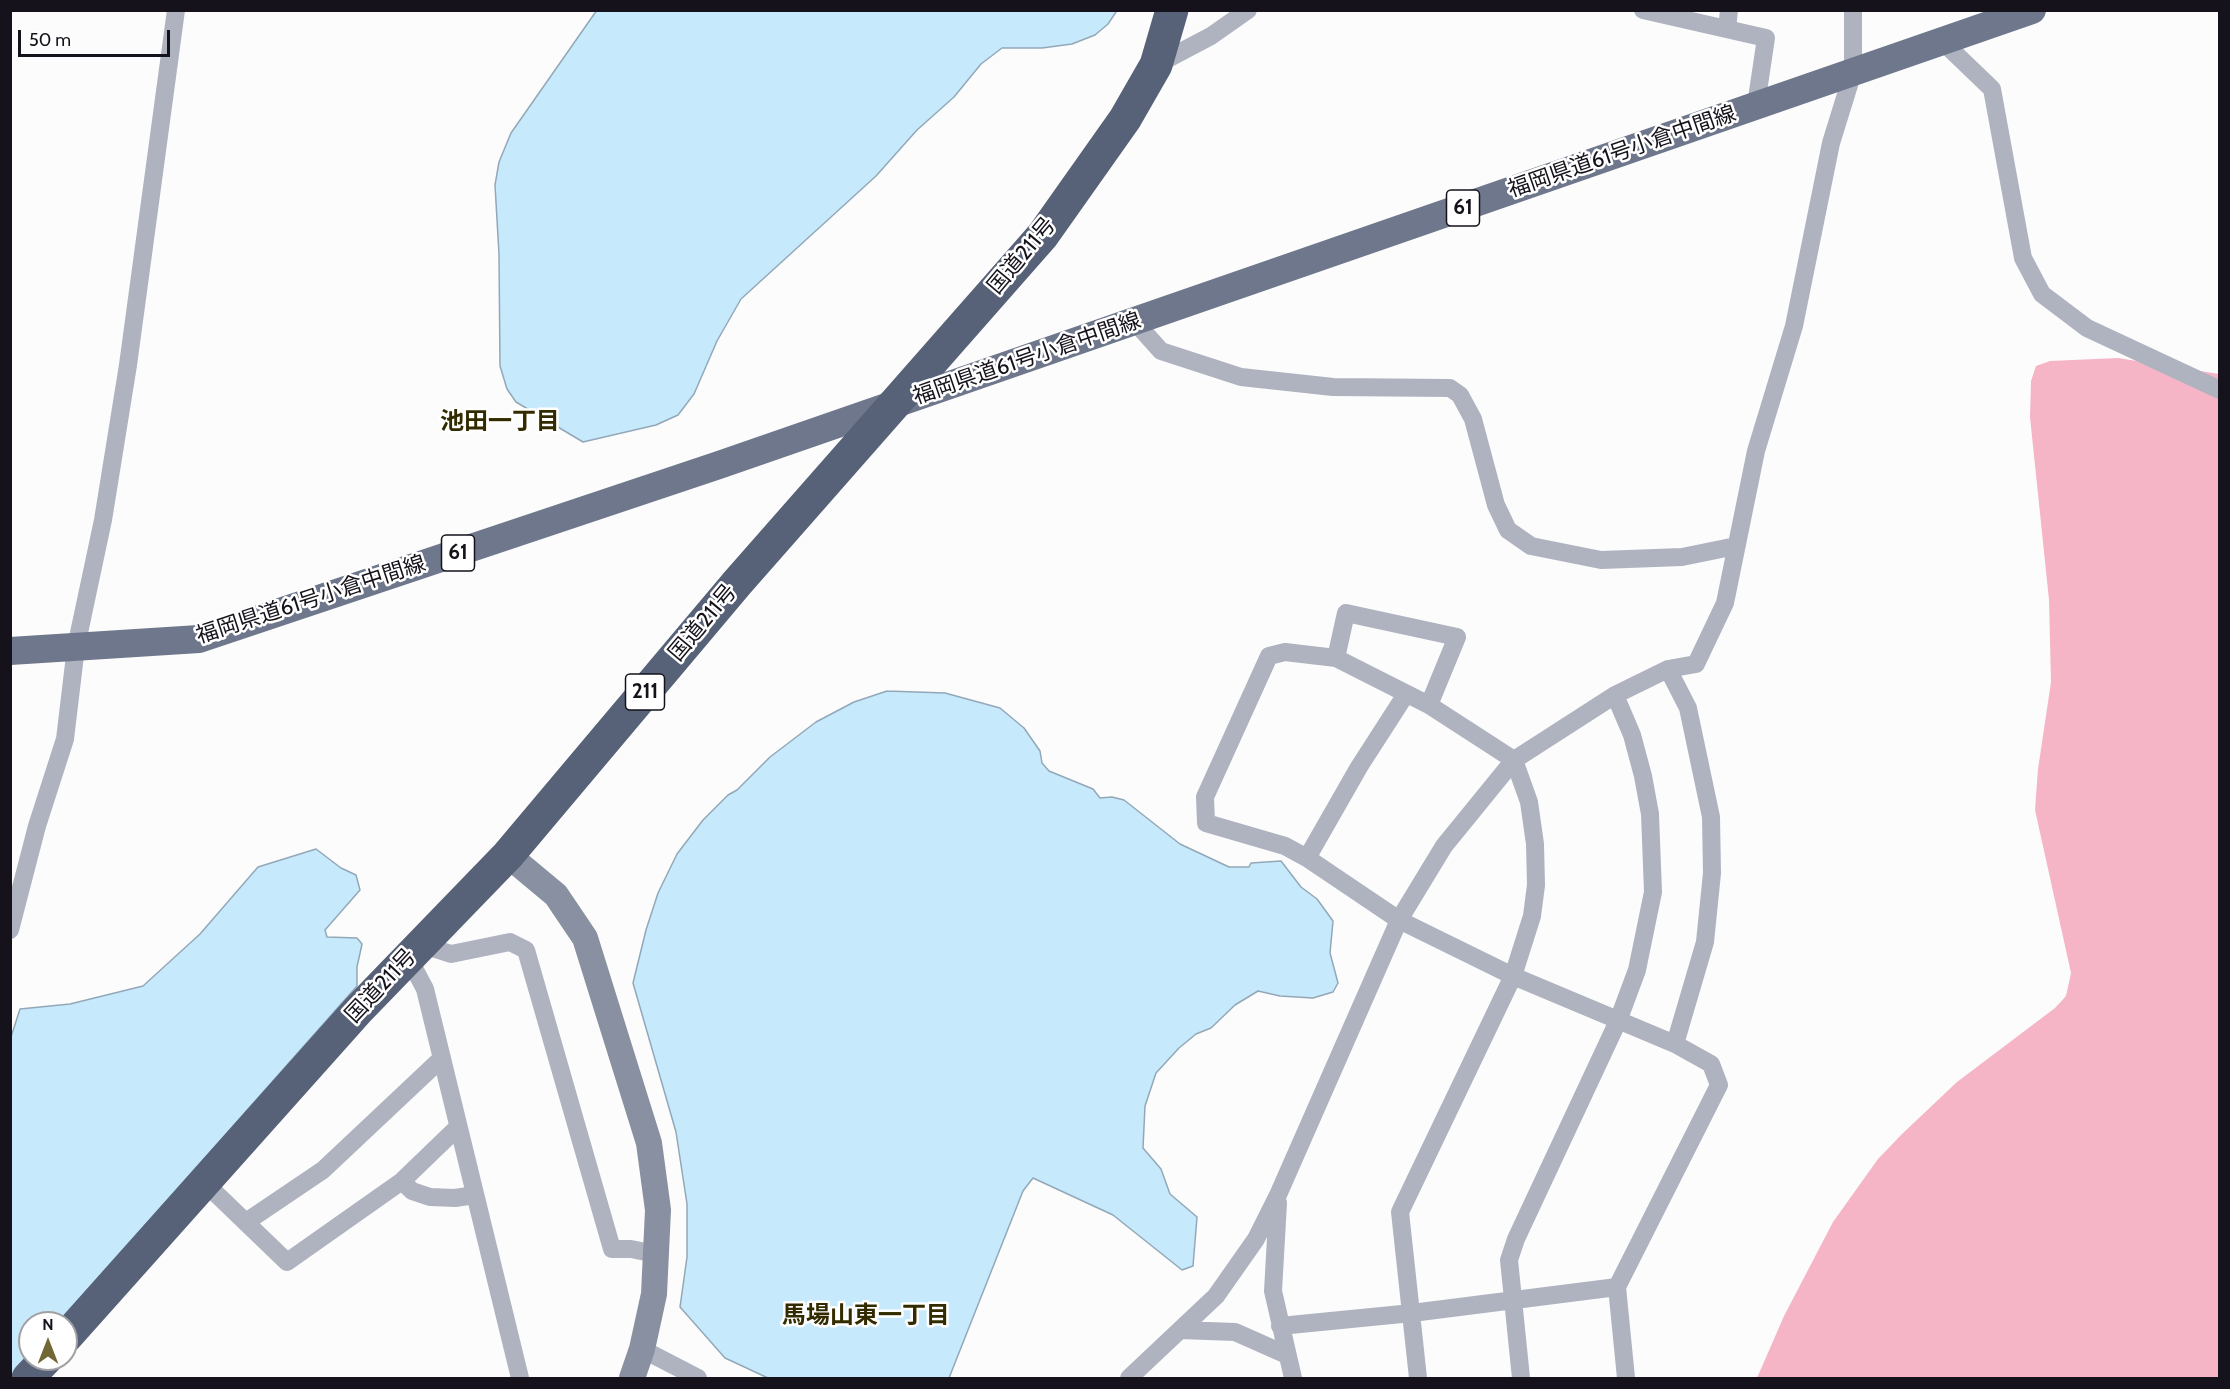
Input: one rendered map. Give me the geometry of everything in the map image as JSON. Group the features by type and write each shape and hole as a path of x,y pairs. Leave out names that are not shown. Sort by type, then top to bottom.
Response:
{"highway":[{"name":"国道211号","path":"78,1323 358,1010 508,855 737,583 1043,235 1125,119 1156,65 1172,10"}],"main road":[{"name":"福岡県道61号小倉中間線","path":"10,651 199,639 1135,322 2030,11"}],"street":[{"path":"10,930 37,826 65,739 76,647 103,520 128,365 176,10"},
{"path":"1156,65 1211,36 1248,10"},
{"path":"1642,10 1766,38 1756,105"},
{"path":"1727,29 1729,10"},
{"path":"1129,1378 1216,1296 1256,1239 1278,1195 1399,920 1444,846 1514,760 1615,695 1668,669 1696,664 1725,603 1756,451 1794,326 1831,142 1853,72 1853,10"},
{"path":"1942,41 1992,88 2023,258 2042,294 2087,328 2220,390"},
{"path":"1135,322 1161,351 1241,377 1333,387 1450,388 1460,395 1473,419 1496,505 1508,530 1531,546 1601,560 1682,556 1736,546"},
{"path":"1336,658 1346,613 1457,637 1429,705"},
{"path":"1418,1378 1400,1212 1513,976 1532,916 1536,885 1535,844 1529,802 1514,760 1429,705 1336,658 1285,652 1269,656 1205,797 1206,824 1285,846 1307,858 1399,920 1513,976 1675,1044 1711,1064 1719,1085 1617,1287 1626,1378"},
{"path":"1668,669 1688,708 1711,817 1712,873 1705,942 1675,1044"},
{"path":"1307,858 1359,767 1406,694"},
{"path":"1521,1378 1509,1260 1516,1239 1618,1021 1636,970 1653,892 1650,814 1643,776 1632,735 1615,695"},
{"path":"508,855 556,895 585,938 649,1143 658,1210 654,1294 642,1349 632,1378"},
{"path":"520,1378 414,950 451,954 510,942 526,950 612,1249 631,1249 656,1254"},
{"path":"246,1222 323,1170 442,1058"},
{"path":"205,1182 287,1262 402,1182 458,1127"},
{"path":"402,1182 412,1191 430,1197 455,1198 475,1195"},
{"path":"1278,1195 1273,1291 1293,1378"},
{"path":"1280,1326 1412,1313 1617,1287"},
{"path":"1180,1330 1235,1332 1287,1355"},
{"path":"642,1349 698,1378"}],"shaded area":[{"path":"2118,358 2219,374 2219,1378 1757,1378 1784,1316 1833,1222 1878,1159 1957,1082 2055,1008 2066,996 2071,973 2035,810 2038,769 2051,682 2049,600 2030,417 2031,381 2036,366 2050,361"}],"water":[{"path":"597,10 1116,10 1116,12 1108,24 1095,35 1072,44 1042,48 1002,48 981,64 954,97 917,130 876,176 741,299 717,341 694,394 678,415 656,425 583,442 516,402 507,389 500,366 499,254 495,185 499,162 511,133"},
{"path":"887,691 945,693 1000,708 1024,728 1040,751 1042,763 1049,771 1093,789 1100,798 1112,797 1124,800 1180,844 1229,867 1249,867 1251,863 1281,861 1301,887 1317,899 1333,921 1330,953 1338,983 1333,992 1313,998 1280,996 1258,991 1235,1005 1211,1028 1196,1034 1179,1048 1156,1073 1145,1106 1143,1148 1161,1169 1170,1194 1197,1217 1193,1266 1182,1270 1113,1215 1033,1178 1023,1191 949,1378 768,1378 725,1358 680,1307 687,1257 687,1204 676,1132 633,983 658,893 677,854 703,820 770,757 816,722 854,702"},
{"path":"316,849 341,868 356,875 360,890 325,930 327,937 357,938 362,944 357,967 357,986 70,1311 18,1311 18,1370 11,1378 10,1040 20,1009 70,1004 143,986 200,934 258,867"}],"district":[{"name":"池田一丁目","path":"500,422"},
{"name":"馬場山東一丁目","path":"866,1316"}]}
